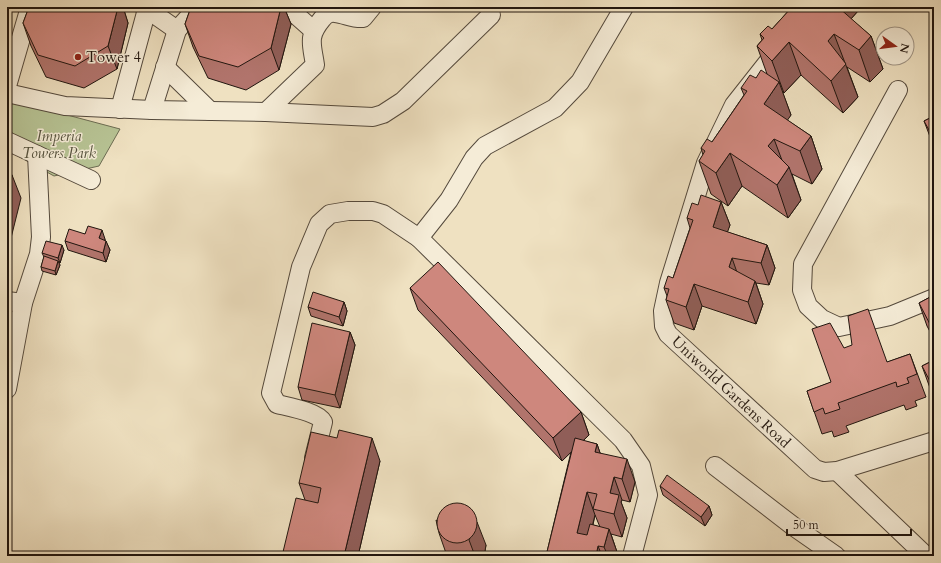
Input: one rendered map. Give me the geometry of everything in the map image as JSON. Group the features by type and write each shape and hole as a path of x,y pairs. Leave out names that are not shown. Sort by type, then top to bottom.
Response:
{"street":[{"path":"7,86 30,7"},
{"path":"152,110 177,30 198,7"},
{"path":"286,7 313,30"},
{"path":"266,112 315,65 311,39 321,11 334,12 355,18 363,18 372,7"},
{"path":"419,238 449,200 474,158 485,146 555,108 580,82 624,7"},
{"path":"120,109 146,8 177,30"},
{"path":"7,93 65,106 373,117 383,114 403,101 491,15"},
{"name":"Uniworld Gardens Road","path":"788,38 734,105 706,163 668,283 662,311 664,326 668,334 811,466 824,472 837,471 934,441"},
{"path":"165,67 210,111"},
{"path":"898,90 803,264 802,290 808,306 822,319 839,328 890,316 934,298"},
{"path":"7,141 91,180"},
{"path":"7,388 15,302 39,254 41,237 37,155"},
{"path":"310,474 323,422 314,414 278,404 270,393 300,267 319,224 330,214 348,211 373,211 383,214 419,238 623,440 640,466 648,495 632,556"},
{"path":"715,466 793,526 836,556"},
{"path":"837,471 926,556"}],"green space":[{"name":"Imperia Towers Park","path":"7,99 120,129 99,166 54,176 7,150"}],"building":[{"name":"Tower 4","path":"29,7 118,7 108,46 75,66 38,55 23,23"},
{"path":"191,7 281,7 271,48 238,67 199,56 185,24"},
{"path":"792,7 838,7 871,36 859,50 834,34 828,41 846,64 831,81 789,42 772,61 757,46 764,38 760,34 768,26 772,29"},
{"path":"761,70 779,82 764,104 811,136 800,151 774,139 768,146 789,167 777,185 730,153 716,173 699,161 705,151 701,148 707,139 712,142 747,91 741,88 750,75 756,78"},
{"path":"934,116 934,139 924,121"},
{"path":"7,167 12,175 7,196"},
{"path":"701,195 721,202 713,227 767,245 761,263 732,258 729,267 755,281 748,302 694,284 686,307 666,300 669,289 664,288 668,276 673,278 693,220 687,218 692,203 698,205"},
{"path":"88,226 102,230 99,238 106,241 103,253 65,241 69,229 85,234"},
{"path":"46,241 62,245 58,258 42,253"},
{"path":"44,256 58,261 55,271 41,267"},
{"path":"438,262 581,412 553,438 410,288"},
{"path":"313,292 344,302 339,317 308,307"},
{"path":"934,295 934,332 919,303"},
{"path":"868,309 887,362 910,354 917,374 907,378 909,383 897,387 896,382 838,403 840,409 825,414 823,408 814,412 807,391 831,382 812,329 830,323 844,348 852,345 848,316"},
{"path":"312,323 350,332 335,395 298,387"},
{"path":"934,360 934,384 932,385 922,366"},
{"path":"339,430 372,438 344,556 300,556 283,552 296,498 318,503 321,488 299,483 311,432 337,438"},
{"path":"575,438 597,444 595,452 627,459 622,479 614,477 610,493 619,495 614,514 593,509 597,494 587,492 577,533 587,535 590,524 609,529 604,547 598,546 596,556 546,556"},
{"path":"667,475 709,506 701,517 660,486"},
{"path":"461,503 468,506 474,512 477,523 476,531 468,540 461,543 453,543 446,540 438,531 437,519 440,512 449,504"}],"place":[{"name":"Tower 4","path":"78,57"}]}
